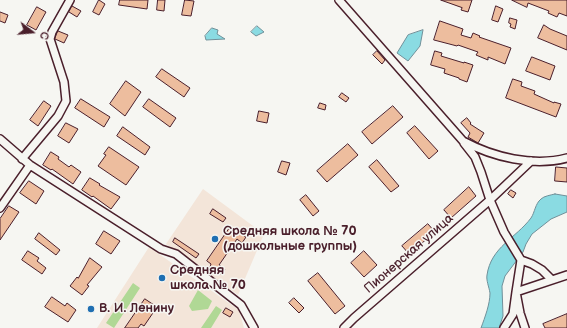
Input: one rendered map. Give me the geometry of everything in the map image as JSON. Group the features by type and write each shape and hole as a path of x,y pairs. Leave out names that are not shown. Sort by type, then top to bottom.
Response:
{"street":[{"path":"22,160 58,116 66,101 64,82 50,38 70,0"},
{"path":"339,0 463,141 475,157 490,200 504,232 521,260 542,270 552,279"},
{"path":"0,139 22,160 161,249 176,254 241,305 254,328"},
{"path":"463,141 499,155 531,161 567,158"},
{"name":"Пионерская улица","path":"344,328 490,200 531,161"},
{"path":"0,208 30,165"},
{"path":"504,328 513,314 521,260"},
{"path":"516,292 567,275"},
{"path":"516,292 524,328"}],"shaded area":[{"name":"Средняя школа № 70 (дошкольные группы)","path":"203,189 264,234 238,295 166,244"},
{"name":"Средняя школа № 70","path":"149,247 239,310 244,328 97,328"}],"green space":[{"path":"133,283 140,288 114,328 106,323"},
{"path":"198,290 212,301 208,309 192,311 189,306"},
{"path":"216,306 222,310 211,328 201,328"}],"water":[{"path":"257,26 264,32 256,36 251,32"},
{"path":"212,28 218,30 217,34 225,39 206,40 205,36"},
{"path":"423,30 420,46 408,61 397,53 408,35"},
{"path":"555,194 567,196 567,212 551,219 532,234 523,252 505,276 502,286 503,316 499,328 481,328 489,302 490,293 487,277 489,265 493,257 531,218 539,201 544,197"}],"building":[{"path":"99,0 105,4 99,15 93,12"},
{"path":"120,0 148,0 147,9 119,5"},
{"path":"158,0 165,0 164,11 157,10"},
{"path":"185,0 194,1 191,16 182,15"},
{"path":"441,0 472,0 468,12 461,10 462,8"},
{"path":"512,0 567,0 567,16 559,13 557,17 548,13 549,11 528,3 527,7"},
{"path":"72,6 81,11 77,17 69,12"},
{"path":"496,6 503,9 498,22 492,20"},
{"path":"37,7 46,12 36,30 27,25"},
{"path":"0,12 8,15 5,23 0,21"},
{"path":"510,18 517,20 515,29 510,27"},
{"path":"440,21 463,29 461,35 471,38 473,33 480,36 479,37 511,48 505,64 488,57 488,60 476,55 478,52 458,45 434,40"},
{"path":"544,25 567,36 567,50 538,38"},
{"path":"58,31 68,35 64,43 55,39"},
{"path":"377,51 385,60 382,64 373,55"},
{"path":"435,51 442,53 441,56 473,65 467,82 444,73 445,69 431,65"},
{"path":"532,57 555,66 550,80 526,71"},
{"path":"162,69 190,88 184,97 156,77"},
{"path":"513,79 522,82 521,86 535,91 534,94 554,103 561,104 556,117 506,98"},
{"path":"126,81 141,92 125,116 110,104"},
{"path":"342,93 349,98 346,102 339,97"},
{"path":"81,99 110,117 104,127 75,108"},
{"path":"149,99 176,118 170,127 143,107"},
{"path":"44,101 51,106 38,126 30,120"},
{"path":"320,103 326,105 325,110 318,108"},
{"path":"393,106 403,117 372,144 362,132"},
{"path":"259,111 269,113 267,123 257,121"},
{"path":"467,118 471,123 470,124 484,133 478,143 468,137 470,133 461,123"},
{"path":"66,123 78,129 69,143 58,136"},
{"path":"415,126 438,151 429,159 407,133"},
{"path":"123,127 150,147 145,155 117,136"},
{"path":"348,144 358,155 327,182 317,171"},
{"path":"109,147 139,167 126,185 98,166 106,155 104,154"},
{"path":"51,152 59,157 58,159 69,167 71,165 81,172 73,184 52,169 51,170 43,165"},
{"path":"377,160 399,186 391,192 369,167"},
{"path":"282,161 290,163 286,175 278,172"},
{"path":"556,167 567,168 567,182 555,181"},
{"path":"90,178 120,197 111,209 82,190"},
{"path":"29,181 44,191 36,204 20,193"},
{"path":"469,187 476,196 451,218 444,210"},
{"path":"511,190 516,193 513,198 508,194"},
{"path":"306,195 319,211 313,216 300,200"},
{"path":"9,206 19,212 0,240 0,219"},
{"path":"213,209 226,218 223,222 210,214"},
{"path":"428,224 435,232 409,254 402,246"},
{"path":"229,229 234,233 236,231 246,237 242,243 237,239 219,265 225,269 221,274 210,267 211,264 207,261"},
{"path":"104,231 120,241 111,254 96,244"},
{"path":"39,233 60,250 56,255 35,239"},
{"path":"175,238 199,254 196,258 173,242"},
{"path":"28,251 39,258 37,261 46,268 42,274 22,260"},
{"path":"364,251 377,265 364,277 351,263"},
{"path":"90,258 102,267 87,285 89,286 82,295 70,286 77,277 78,278"},
{"path":"318,273 345,306 335,314 308,281"},
{"path":"52,297 65,306 67,303 76,310 68,322 45,307"},
{"path":"294,298 304,308 299,313 289,303"},
{"path":"145,299 157,307 144,326 141,324 138,328 125,328"},
{"path":"226,308 233,312 230,317 223,313"},
{"path":"567,314 567,328 545,328 543,324"}],"place":[{"name":"Средняя школа № 70 (дошкольные группы)","path":"215,239"},
{"name":"Средняя школа № 70","path":"162,278"},
{"name":"В. И. Ленину","path":"91,309"}]}
